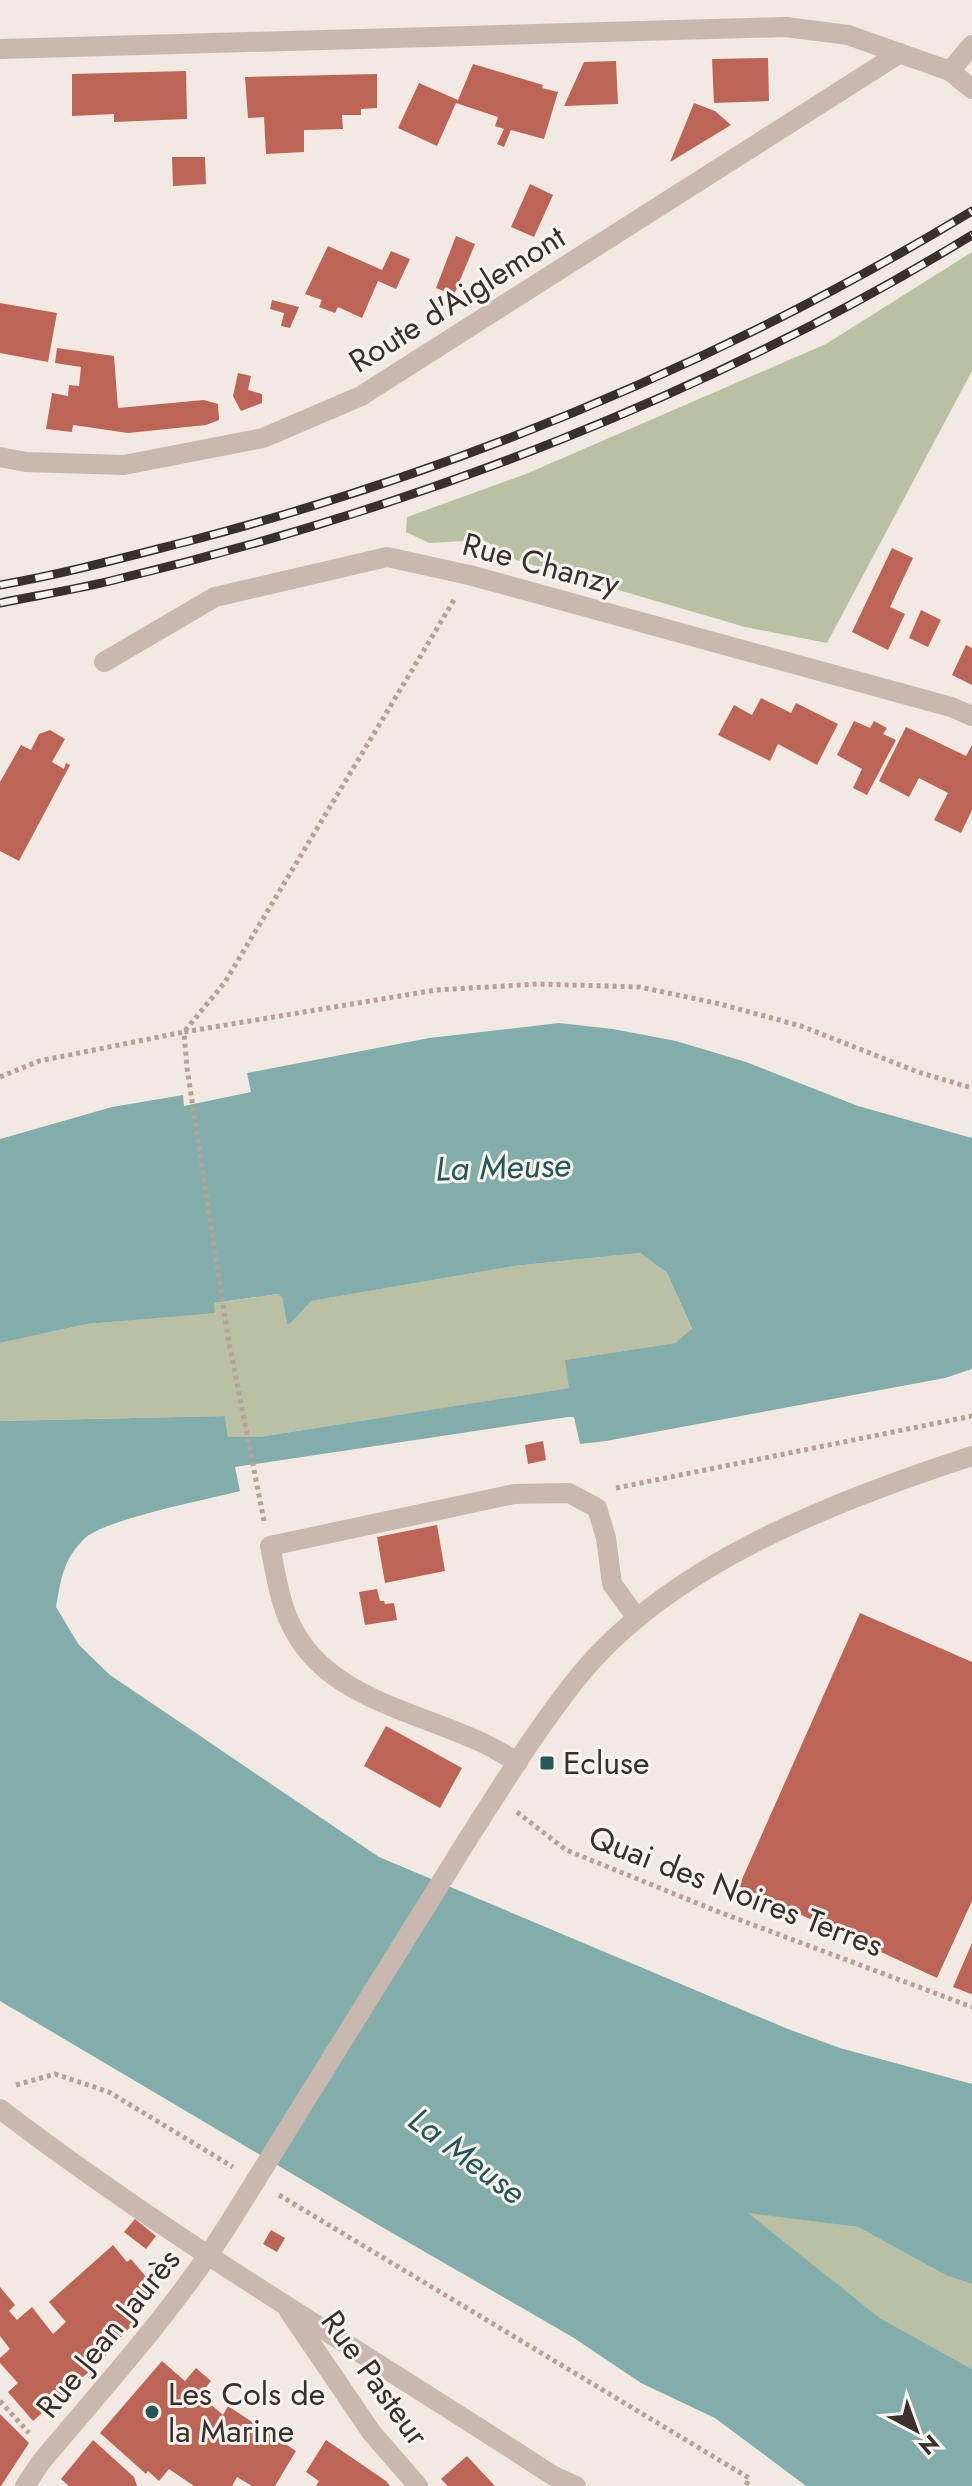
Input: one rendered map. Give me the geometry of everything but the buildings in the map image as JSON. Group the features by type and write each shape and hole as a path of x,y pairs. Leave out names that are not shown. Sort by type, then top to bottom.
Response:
{"street":[{"path":"0,49 786,27 848,35 950,71 972,89"},
{"path":"950,71 972,45"},
{"name":"Route d'Aiglemont","path":"0,457 26,462 124,465 263,438 361,396 900,53"},
{"name":"Rue Chanzy","path":"104,662 215,597 387,557 469,575 951,707 972,716"},
{"name":"Rue Jean Jaurès","path":"25,2486 48,2454 148,2337 209,2257 466,1842 580,1675 637,1618 695,1578 766,1536 856,1496 972,1456"},
{"path":"518,1762 476,1739 366,1695 326,1670 296,1635 282,1601 270,1546 514,1494 569,1493 597,1508 606,1538 612,1584 637,1618"},
{"path":"0,2109 209,2257 411,2382 552,2475 576,2486"},
{"name":"Rue Pasteur","path":"285,2305 372,2433 418,2486"}],"path":[{"path":"258,1497 228,1337 184,1032 225,982 469,575"},
{"path":"0,1077 39,1061 184,1032 436,990 538,984 640,987 720,1004 801,1026 918,1072 972,1088"},
{"path":"575,1497 972,1416"},
{"name":"Quai des Noires Terres","path":"496,1795 566,1850 719,1912 972,2007"},
{"path":"14,2086 55,2074 109,2092 245,2174"},
{"path":"272,2191 749,2478 746,2486"},
{"path":"0,2401 48,2454"}],"green space":[{"path":"972,252 972,371 827,643 745,627 516,560 483,540 429,543 406,532 407,517 526,474 826,344"},
{"path":"640,1253 667,1273 692,1330 675,1343 566,1360 570,1388 259,1437 228,1437 225,1416 0,1421 0,1343 87,1324 215,1312 213,1303 279,1294 287,1323 290,1324 310,1301 514,1266"},
{"path":"746,2212 858,2227 947,2276 972,2284 972,2369 880,2318"}],"water":[{"name":"La Meuse","path":"559,1023 676,1041 746,1062 858,1106 972,1138 972,1369 945,1378 606,1441 580,1444 574,1417 568,1417 235,1467 240,1491 133,1518 84,1539 67,1562 56,1607 79,1645 110,1675 379,1857 788,2029 840,2048 972,2084 972,2284 947,2276 858,2227 748,2213 880,2318 972,2369 972,2486 806,2486 715,2418 641,2383 574,2338 0,2001 0,1421 225,1416 228,1437 259,1437 569,1388 565,1360 675,1343 692,1329 667,1273 640,1253 514,1266 311,1301 290,1324 287,1324 282,1297 278,1294 214,1303 215,1313 87,1324 0,1343 0,1139 112,1107 183,1095 184,1106 251,1092 247,1073 429,1038"}],"railway":[{"path":"0,585 118,559 292,512 494,444 690,361 786,315 972,211"},
{"path":"0,603 103,583 229,550 340,518 450,481 665,395 770,346 873,293 972,235"}],"place":[{"name":"Ecluse","path":"547,1763"},
{"name":"Les Cols de la Marine","path":"152,2412"}]}
